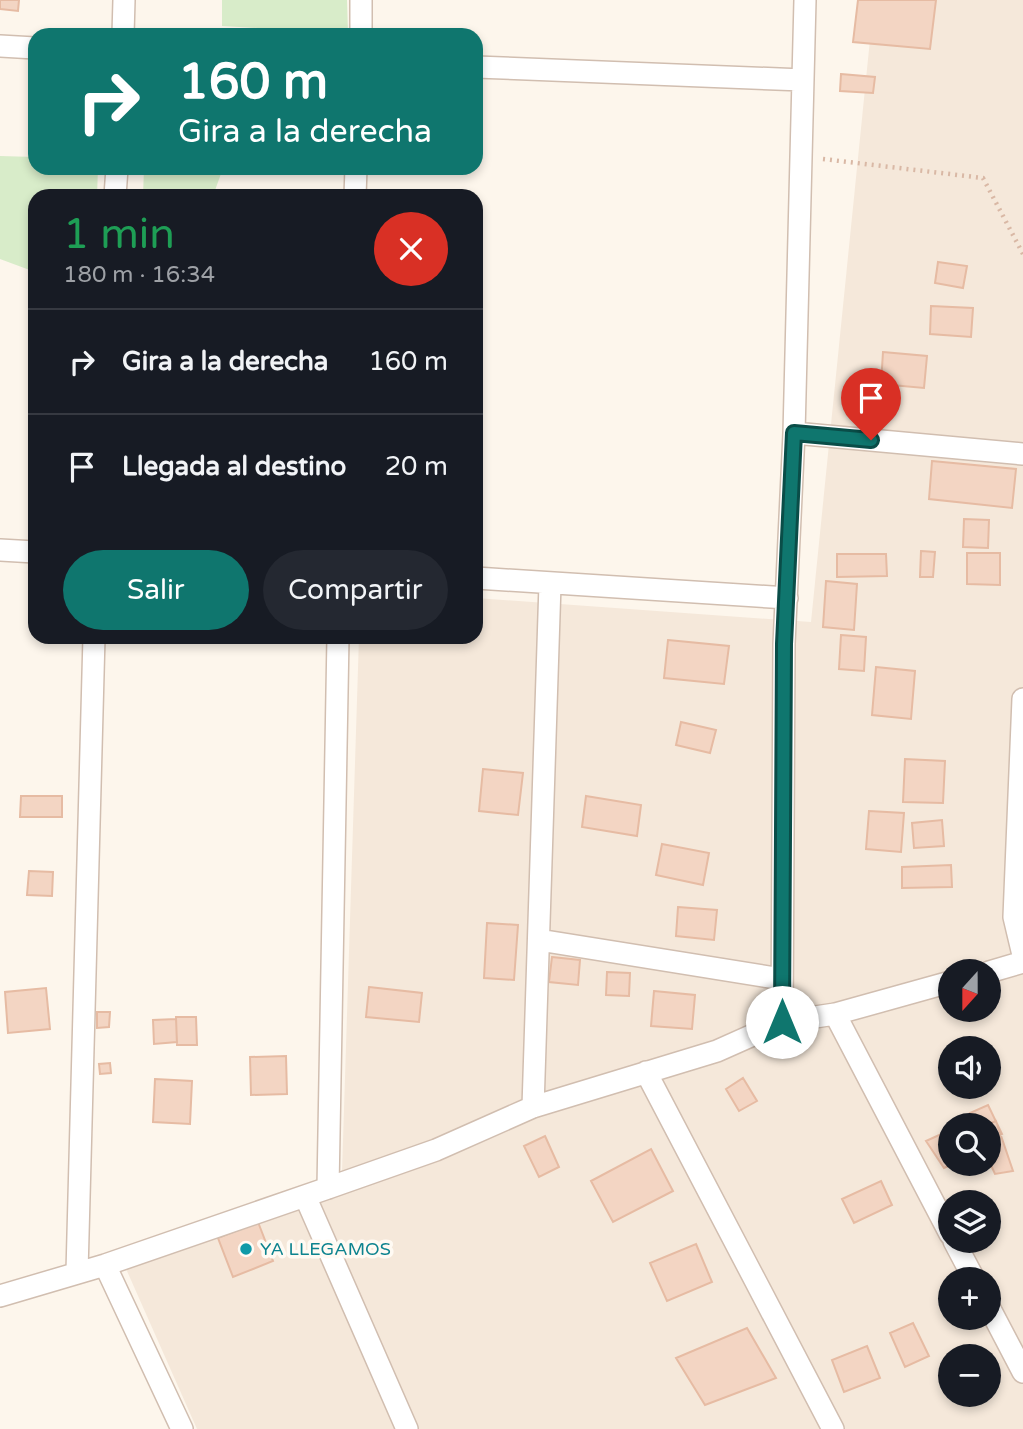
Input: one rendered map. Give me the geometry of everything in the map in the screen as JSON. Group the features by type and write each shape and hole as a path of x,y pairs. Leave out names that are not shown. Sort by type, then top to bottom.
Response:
{"street":[{"path":"123,28 124,0"},
{"path":"361,0 361,28"},
{"path":"782,1022 784,644 794,433 805,0"},
{"path":"0,46 28,48"},
{"path":"483,67 803,80"},
{"path":"794,433 1023,454"},
{"path":"0,550 28,552"},
{"path":"483,579 788,598"},
{"path":"533,1107 550,584"},
{"path":"77,1272 94,644"},
{"path":"328,1188 338,644"},
{"path":"1023,699 1018,915 1023,956"},
{"path":"538,940 782,979"},
{"path":"1001,968 1023,962"},
{"path":"0,1297 105,1265 328,1188 436,1150 533,1107 717,1051 782,1022 835,1014 938,985"},
{"path":"835,1014 938,1211"},
{"path":"646,1072 833,1429"},
{"path":"305,1196 407,1429"},
{"path":"105,1265 182,1429"},
{"path":"1001,1330 1023,1372"}],"path":[{"path":"800,156 983,178 1023,254"}],"shaded area":[{"path":"874,0 1023,0 1023,1429 197,1429 123,1262 342,1172 359,644 483,644 483,599 811,622"}],"green space":[{"path":"222,0 347,0 348,28 222,26"},
{"path":"0,156 28,157 28,175 98,175 97,189 28,189 28,269 0,259"},
{"path":"144,175 220,175 216,189 143,189"}],"building":[{"path":"0,0 19,0 18,11 0,9"},
{"path":"858,0 936,0 930,49 853,42"},
{"path":"841,74 875,77 873,93 840,91"},
{"path":"938,262 967,266 963,288 935,283"},
{"path":"931,306 973,308 971,337 930,334"},
{"path":"883,352 927,356 924,388 881,384"},
{"path":"932,461 1016,469 1012,508 929,499"},
{"path":"964,519 989,520 988,548 963,547"},
{"path":"921,551 935,552 933,577 920,577"},
{"path":"967,553 1000,553 1000,585 967,584"},
{"path":"837,554 886,554 887,576 837,577"},
{"path":"826,581 857,584 854,630 823,627"},
{"path":"841,635 866,637 864,671 839,669"},
{"path":"668,640 729,646 724,684 664,678"},
{"path":"876,667 915,671 911,719 872,715"},
{"path":"681,722 716,730 710,753 676,745"},
{"path":"905,759 945,761 943,803 903,802"},
{"path":"483,769 523,773 518,815 479,811"},
{"path":"21,796 62,796 62,817 20,817"},
{"path":"586,796 641,805 637,836 582,827"},
{"path":"869,811 904,813 901,852 866,849"},
{"path":"942,820 944,846 914,848 912,823"},
{"path":"662,844 709,853 703,885 656,875"},
{"path":"951,865 952,887 902,888 902,867"},
{"path":"29,871 53,872 52,896 27,895"},
{"path":"678,907 717,910 714,940 676,936"},
{"path":"487,923 518,925 514,980 484,978"},
{"path":"552,957 580,960 578,985 549,982"},
{"path":"607,972 630,973 629,996 606,995"},
{"path":"369,987 422,993 419,1022 366,1017"},
{"path":"46,988 50,1029 8,1033 5,992"},
{"path":"654,991 695,995 692,1029 651,1026"},
{"path":"97,1012 110,1012 109,1027 97,1028"},
{"path":"176,1017 196,1017 197,1045 177,1045"},
{"path":"176,1019 177,1042 154,1044 153,1020"},
{"path":"286,1056 287,1094 251,1095 250,1057"},
{"path":"110,1063 111,1073 100,1074 99,1064"},
{"path":"743,1078 757,1101 739,1111 726,1089"},
{"path":"155,1079 192,1081 190,1124 153,1122"},
{"path":"988,1105 992,1113 970,1113"},
{"path":"545,1136 559,1167 539,1177 524,1146"},
{"path":"938,1136 938,1159 926,1141"},
{"path":"1001,1136 1013,1171 1001,1173"},
{"path":"651,1149 673,1191 613,1222 591,1181"},
{"path":"881,1181 892,1205 854,1223 842,1199"},
{"name":"YA LLEGAMOS","path":"258,1222 273,1261 233,1277 218,1238"},
{"path":"696,1244 712,1282 667,1301 650,1263"},
{"path":"913,1323 929,1356 905,1367 890,1333"},
{"path":"747,1328 776,1378 705,1405 676,1358"},
{"path":"867,1346 880,1378 844,1392 832,1360"}],"place":[{"name":"YA LLEGAMOS","path":"246,1249"}],"route":[{"path":"782,1022 784,644 794,433 871,440"}]}
